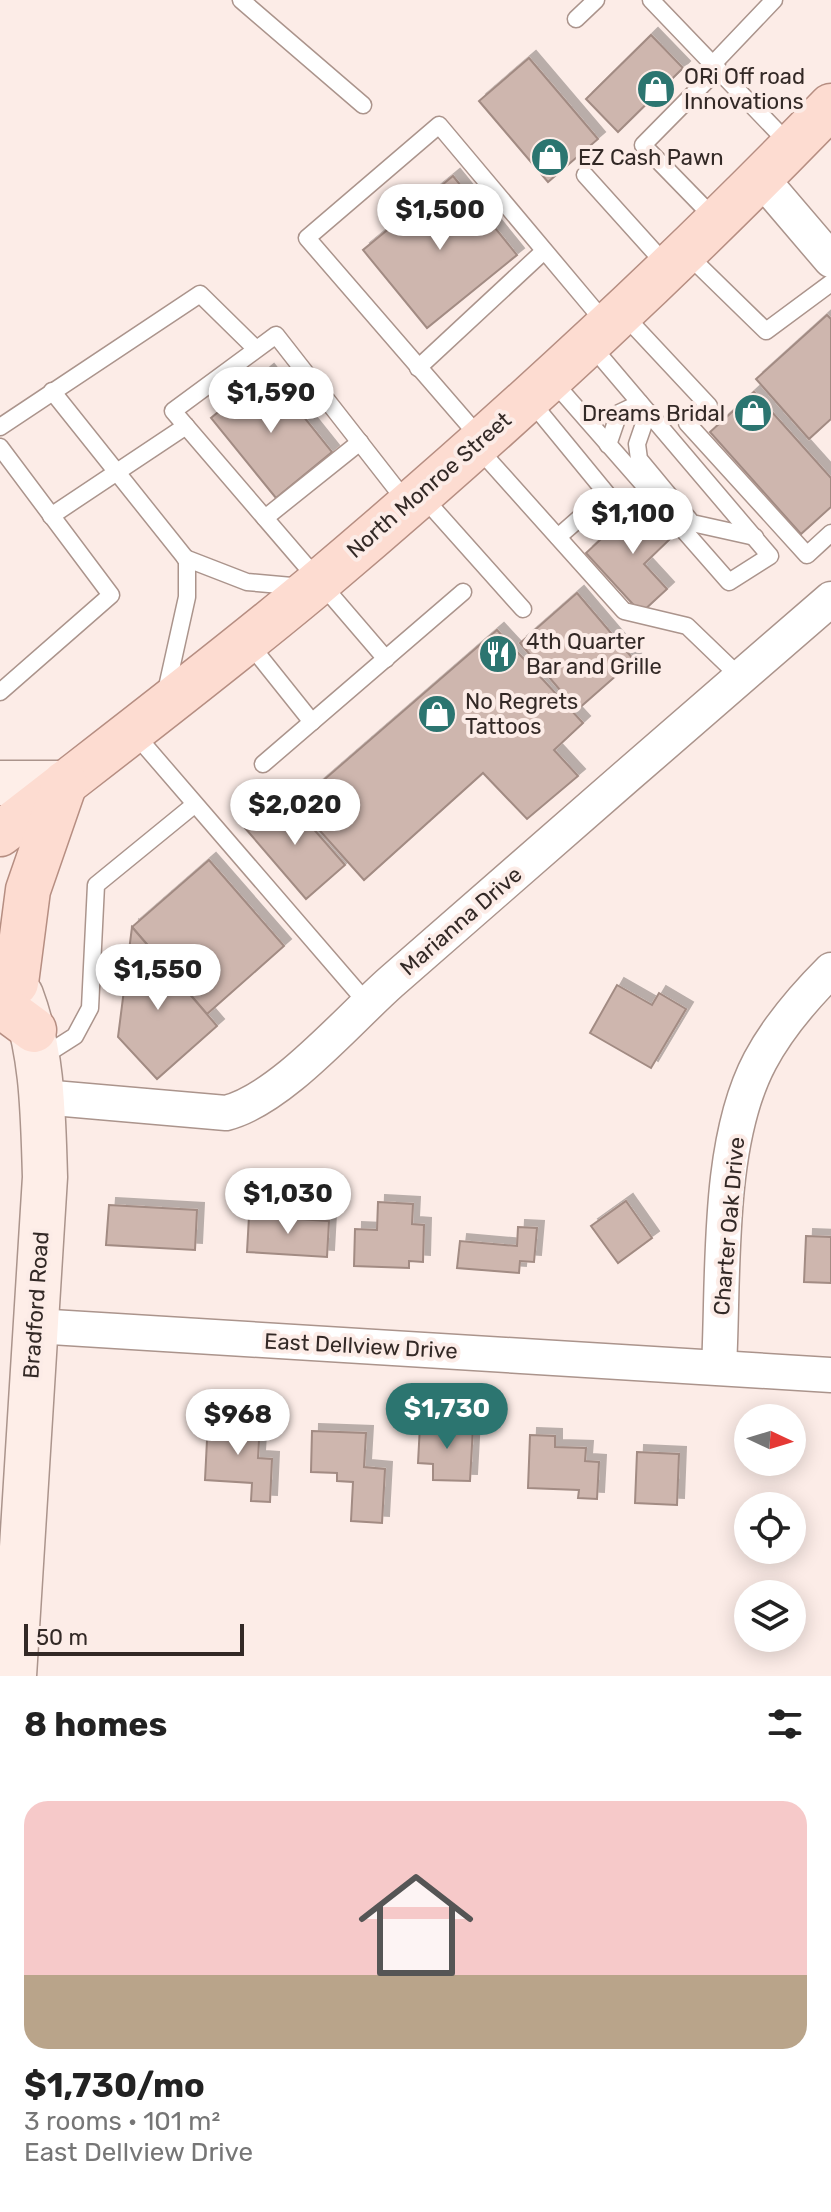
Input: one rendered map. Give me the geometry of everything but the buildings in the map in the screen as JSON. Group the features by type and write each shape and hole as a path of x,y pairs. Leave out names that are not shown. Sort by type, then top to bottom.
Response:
{"main road":[{"name":"North Monroe Street","path":"0,834 247,640 479,443 717,221 831,106"},
{"path":"26,1035 28,890 65,783"}],"street":[{"path":"761,178 831,260"},
{"name":"Marianna Drive","path":"26,1035 226,1113 247,1107 271,1092 367,1003 831,599"},
{"path":"0,783 65,783"},
{"name":"Bradford Road","path":"0,941 26,1035 45,1177 35,1326 21,1437 14,1676"},
{"name":"Charter Oak Drive","path":"719,1367 731,1151 743,1102 759,1062 782,1026 831,970"},
{"name":"East Dellview Drive","path":"35,1326 831,1375"}],"lane":[{"path":"241,0 363,105"},
{"path":"576,19 596,0"},
{"path":"651,0 792,146"},
{"path":"717,221 643,145 774,0"},
{"path":"540,388 608,445 729,582 770,556 644,408 605,327 439,125 307,238 624,611 687,626 740,677"},
{"path":"585,175 676,260 766,331 831,283"},
{"path":"418,368 544,251"},
{"path":"0,427 200,294 256,349"},
{"path":"605,327 709,406 687,423 807,555 831,533"},
{"path":"386,659 315,584 265,518 173,411 276,335 360,442 523,609"},
{"path":"540,388 607,494 558,537"},
{"path":"52,391 186,559 247,582 315,584"},
{"path":"608,445 619,413 644,408"},
{"path":"644,408 637,444 639,459 692,523 755,537"},
{"path":"51,516 186,426"},
{"path":"265,518 360,442"},
{"path":"0,447 111,595 0,692"},
{"path":"186,559 187,597 148,720 194,805 367,1003"},
{"path":"263,764 463,592"},
{"path":"247,640 312,722"},
{"path":"26,1035 75,1036 86,1019 96,885 194,805"}],"place":[{"name":"ORi Off road Innovations","path":"656,89"},
{"name":"EZ Cash Pawn","path":"550,157"},
{"name":"Dreams Bridal","path":"753,413"},
{"name":"4th Quarter Bar and Grille","path":"498,654"},
{"name":"No Regrets Tattoos","path":"437,714"}]}
